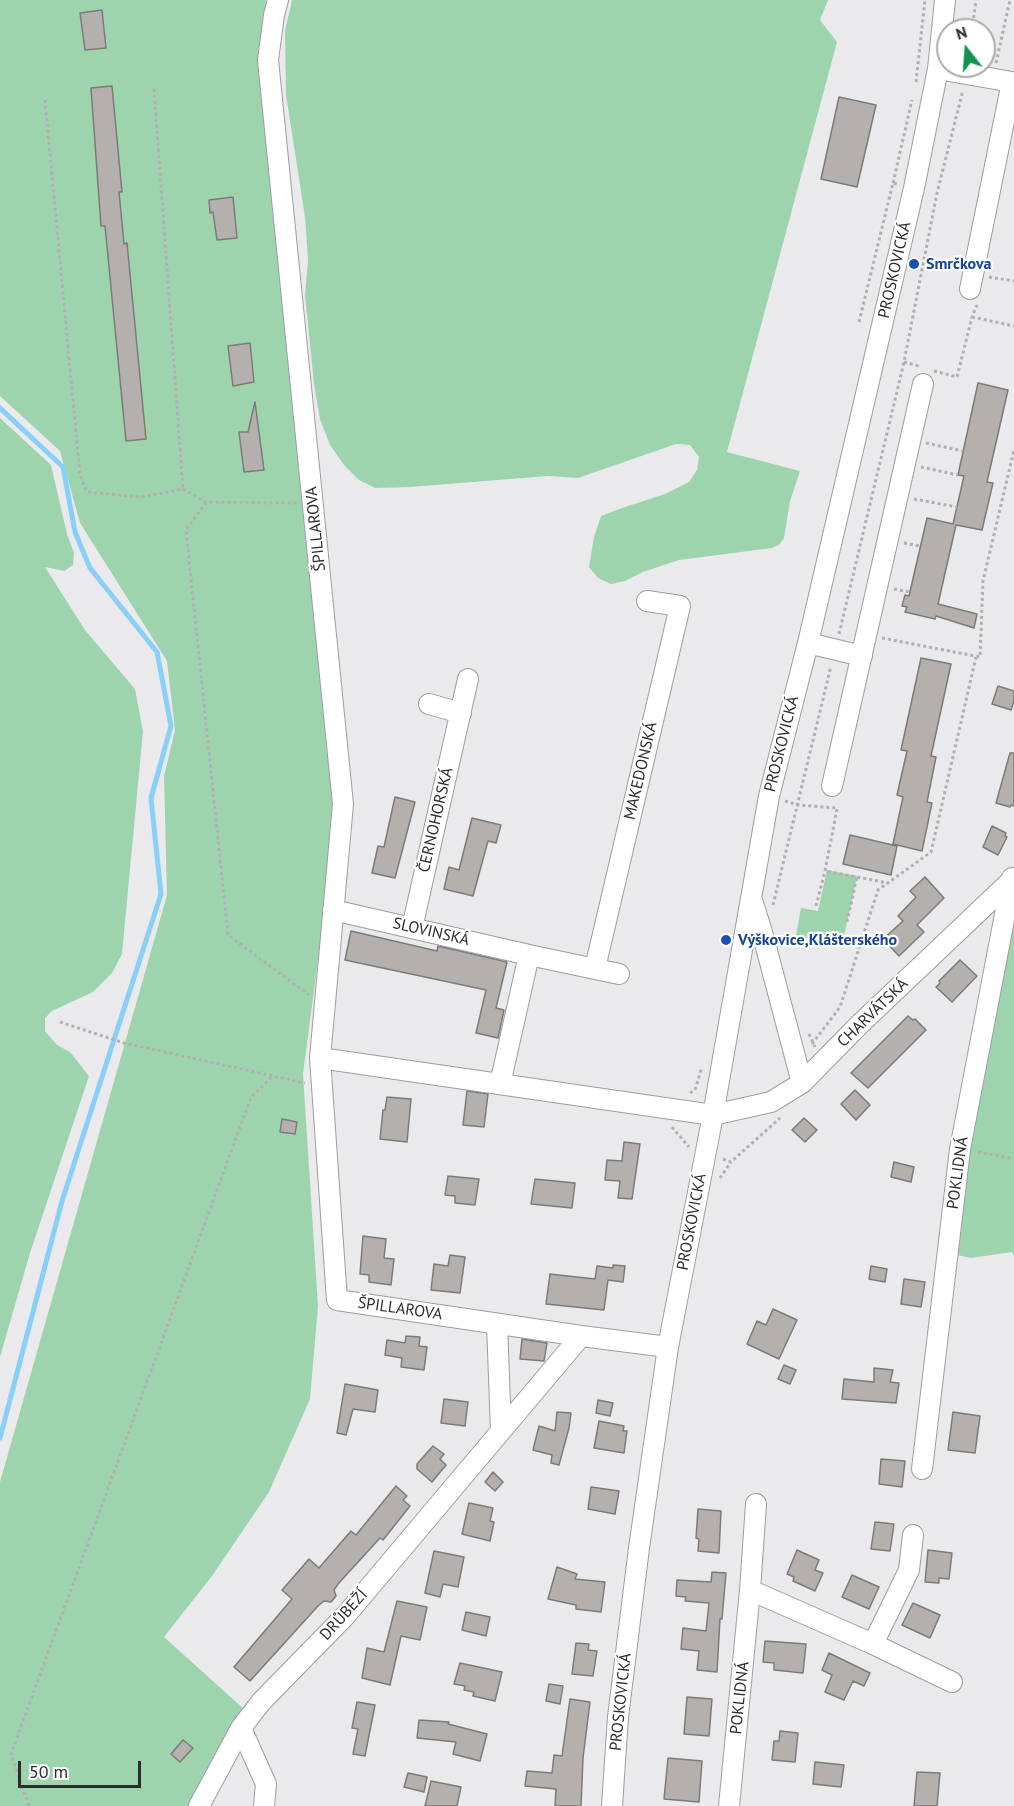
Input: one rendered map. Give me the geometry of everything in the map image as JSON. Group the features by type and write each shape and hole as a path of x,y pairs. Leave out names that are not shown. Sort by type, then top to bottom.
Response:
{"street":[{"name":"ŠPILLAROVA","path":"278,0 268,60 343,804 320,1058 337,1300 668,1347"},
{"name":"PROSKOVICKÁ","path":"943,18 945,0"},
{"name":"PROSKOVICKÁ","path":"612,1806 622,1683 668,1347 713,1114 769,796 808,643 914,188 936,78"},
{"path":"970,289 1013,82 992,78"},
{"path":"835,794 862,656 930,379"},
{"name":"MAKEDONSKÁ","path":"595,969 680,606 647,601"},
{"path":"808,643 862,656"},
{"name":"ČERNOHORSKÁ","path":"412,928 468,679"},
{"path":"429,704 461,712"},
{"name":"CHARVÁTSKÁ","path":"713,1114 771,1102 802,1083 1013,876"},
{"name":"POKLIDNÁ","path":"922,1469 960,1149 1013,876"},
{"path":"751,897 802,1083"},
{"name":"SLOVINSKÁ","path":"333,910 619,974"},
{"path":"500,1084 529,954"},
{"path":"320,1058 713,1114"},
{"path":"497,1324 501,1431"},
{"name":"DRŮBEŽÍ","path":"199,1806 241,1728 261,1702 346,1615 581,1336"},
{"name":"POKLIDNÁ","path":"729,1806 756,1504"},
{"path":"873,1644 909,1570 914,1535"},
{"path":"750,1590 873,1644 952,1682"},
{"path":"241,1728 266,1784 264,1806"}],"path":[{"path":"915,84 925,0"},
{"path":"974,18 976,0"},
{"path":"996,61 1010,0"},
{"path":"771,911 904,362 937,193 965,78"},
{"path":"154,89 183,489"},
{"path":"893,183 913,95"},
{"path":"45,100 80,475 87,492 141,497 183,489 206,502 314,503"},
{"path":"904,362 930,379 957,377 972,317 1014,326"},
{"path":"919,441 963,451"},
{"path":"874,636 980,657 983,580 1014,450"},
{"path":"913,466 958,475"},
{"path":"906,497 957,507"},
{"path":"206,502 186,530 228,935 325,1006"},
{"path":"896,541 920,546"},
{"path":"885,587 910,592"},
{"path":"812,1044 840,1007 878,890 931,852 976,657"},
{"path":"816,906 837,808 835,794"},
{"path":"798,805 837,808"},
{"path":"825,870 888,883"},
{"path":"847,922 857,877"},
{"path":"60,1022 124,1043 322,1087"},
{"path":"809,1033 812,1044 826,1059"},
{"path":"688,1095 694,1090 703,1064"},
{"path":"28,1806 12,1754 251,1097 273,1076"},
{"path":"661,1107 660,1112 691,1149 705,1157 731,1162 785,1114"},
{"path":"960,1149 1014,1160"}],"green space":[{"path":"0,0 266,0 259,58 337,816 303,1074 318,1306 310,1399 269,1492 212,1576 164,1637 245,1710 189,1806 0,1806 0,1482 167,895 164,776 175,730 167,661 80,523 60,451 0,396"},
{"path":"292,0 828,0 820,20 837,42 727,452 800,471 790,501 784,538 779,545 772,548 679,560 643,572 625,581 611,584 598,578 589,567 594,537 601,516 665,494 689,482 697,470 699,457 690,445 676,444 578,478 548,476 375,488 359,480 344,465 330,445 320,419 314,384 305,295 308,260 305,217 286,95 285,31"},
{"path":"0,418 51,465 67,534 74,553 73,565 64,571 45,567 85,630 135,689 143,731 122,954 112,973 93,992 52,1011 45,1018 45,1031 57,1045 70,1052 89,1076 30,1253 0,1357"},
{"path":"827,870 857,876 842,945 796,936 801,908 818,911"},
{"path":"1014,902 1014,1256 1012,1252 971,1258 948,1253"}],"building":[{"path":"102,10 106,48 85,50 80,13"},
{"path":"112,86 122,192 119,192 124,244 127,243 146,439 126,441 105,226 101,226 91,88"},
{"path":"839,97 876,105 857,187 821,179"},
{"path":"233,197 237,238 217,240 209,200"},
{"path":"250,343 254,382 233,386 228,346"},
{"path":"978,383 1008,390 987,482 993,483 982,530 956,525 938,604 977,614 974,628 936,616 935,619 905,612 907,607 902,606 905,595 909,596 927,518 953,524 964,476 958,475"},
{"path":"255,402 264,470 244,472 239,432 248,432"},
{"path":"921,658 951,664 931,756 936,757 927,802 932,803 922,851 893,844 903,797 897,795 907,751 901,750"},
{"path":"998,686 1014,691 1011,710 992,704"},
{"path":"1010,753 1014,753 1014,806 1010,807 996,803"},
{"path":"395,797 415,802 395,878 372,873 378,846 384,847"},
{"path":"472,818 501,825 496,843 488,841 473,896 444,889 449,867 459,870"},
{"path":"992,826 1006,833 1007,837 998,855 983,847"},
{"path":"850,835 897,846 891,875 843,864"},
{"path":"925,877 944,898 917,925 924,932 899,956 883,939 903,921 898,916 916,897 910,891"},
{"path":"351,931 437,951 438,946 507,962 496,1008 504,1010 498,1038 476,1033 486,990 345,960"},
{"path":"960,960 977,976 952,1002 936,987"},
{"path":"908,1016 915,1019 926,1030 868,1088 851,1073"},
{"path":"855,1090 870,1105 856,1120 841,1104"},
{"path":"467,1091 488,1094 484,1127 463,1125"},
{"path":"387,1097 411,1099 407,1142 380,1139 383,1110 385,1110"},
{"path":"804,1118 817,1130 805,1142 792,1130"},
{"path":"282,1119 297,1122 295,1134 280,1132"},
{"path":"624,1142 640,1144 632,1199 618,1198 620,1181 605,1180 607,1160 622,1161"},
{"path":"894,1162 914,1167 911,1182 891,1177"},
{"path":"448,1176 479,1179 475,1205 455,1203 455,1196 445,1195"},
{"path":"535,1179 575,1183 572,1208 531,1204"},
{"path":"363,1236 386,1239 384,1258 394,1259 391,1285 369,1282 369,1275 360,1274"},
{"path":"450,1255 465,1257 460,1293 431,1290 434,1264 448,1266"},
{"path":"613,1265 625,1266 623,1282 608,1280 604,1310 546,1304 550,1274 595,1279 597,1266 613,1268"},
{"path":"871,1266 887,1269 885,1282 869,1279"},
{"path":"904,1279 925,1282 921,1307 901,1304"},
{"path":"773,1309 797,1320 779,1359 747,1344 757,1321 766,1325"},
{"path":"406,1336 420,1337 419,1346 427,1347 424,1370 401,1367 402,1358 385,1355 387,1340 405,1343"},
{"path":"522,1339 547,1343 544,1361 520,1359"},
{"path":"784,1365 796,1370 790,1384 778,1379"},
{"path":"874,1368 893,1370 890,1382 899,1383 896,1403 842,1399 844,1379 874,1382"},
{"path":"345,1384 378,1390 375,1412 353,1409 346,1435 337,1433"},
{"path":"444,1399 468,1402 465,1426 441,1423"},
{"path":"598,1400 613,1403 610,1416 596,1413"},
{"path":"557,1412 571,1413 559,1465 551,1463 552,1455 533,1450 539,1426 555,1431"},
{"path":"953,1412 980,1416 975,1453 948,1450"},
{"path":"599,1421 624,1426 623,1431 627,1431 624,1453 594,1448"},
{"path":"433,1446 444,1454 440,1459 446,1465 432,1482 417,1469 417,1464"},
{"path":"881,1459 905,1461 902,1487 879,1484"},
{"path":"493,1472 503,1482 495,1491 485,1482"},
{"path":"396,1486 407,1496 403,1500 410,1506 383,1540 380,1538 338,1584 334,1590 336,1596 331,1602 324,1601 318,1606 250,1681 234,1667 292,1599 282,1590 309,1559 319,1568 351,1531 356,1535"},
{"path":"591,1487 619,1491 615,1514 588,1509"},
{"path":"469,1503 493,1508 490,1521 494,1522 490,1541 462,1534"},
{"path":"698,1509 721,1511 719,1553 698,1551 699,1539 696,1538"},
{"path":"875,1522 894,1524 890,1551 871,1549"},
{"path":"797,1550 819,1560 815,1570 823,1573 815,1591 793,1581 794,1577 787,1574"},
{"path":"928,1550 952,1553 949,1579 939,1578 939,1583 925,1582"},
{"path":"434,1551 464,1557 458,1587 443,1584 440,1597 425,1593"},
{"path":"557,1567 577,1574 575,1579 605,1582 601,1612 576,1609 576,1605 548,1599"},
{"path":"712,1572 726,1573 722,1619 720,1619 717,1672 697,1670 699,1651 681,1649 683,1628 706,1631 709,1603 685,1601 686,1597 676,1596 677,1580 711,1582"},
{"path":"852,1575 879,1587 869,1609 842,1597"},
{"path":"397,1601 427,1607 420,1640 401,1636 390,1685 362,1678 367,1648 384,1652"},
{"path":"913,1603 940,1615 930,1638 902,1625"},
{"path":"466,1612 490,1617 486,1636 462,1630"},
{"path":"765,1641 806,1644 803,1673 774,1670 774,1663 763,1662"},
{"path":"576,1643 589,1644 588,1650 597,1651 593,1676 572,1674"},
{"path":"829,1653 870,1673 864,1686 853,1681 844,1700 825,1692 832,1675 822,1670"},
{"path":"460,1663 502,1672 495,1701 473,1696 474,1692 464,1690 465,1686 454,1684"},
{"path":"549,1684 563,1686 560,1704 546,1701"},
{"path":"687,1697 712,1699 709,1736 684,1734"},
{"path":"570,1699 590,1702 583,1758 581,1806 555,1806 556,1789 525,1786 527,1771 552,1773 554,1755 562,1756"},
{"path":"357,1702 375,1705 365,1756 353,1754 358,1729 352,1728"},
{"path":"419,1720 449,1722 448,1724 487,1734 480,1761 453,1754 456,1742 417,1738"},
{"path":"780,1731 798,1733 795,1762 772,1760 774,1741 779,1741"},
{"path":"183,1740 193,1748 180,1762 171,1754"},
{"path":"668,1758 702,1761 699,1802 664,1799"},
{"path":"815,1762 844,1765 841,1787 813,1784"},
{"path":"917,1772 940,1773 937,1806 914,1806"},
{"path":"408,1773 427,1777 424,1792 404,1787"},
{"path":"431,1781 461,1787 457,1806 425,1806"}],"waterway":[{"path":"0,408 63,467 75,532 90,568 157,652 171,726 151,798 161,894 62,1201 0,1438"}],"place":[{"name":"Smrčkova","path":"914,264"},
{"name":"Výškovice,Klášterského","path":"726,940"}]}
